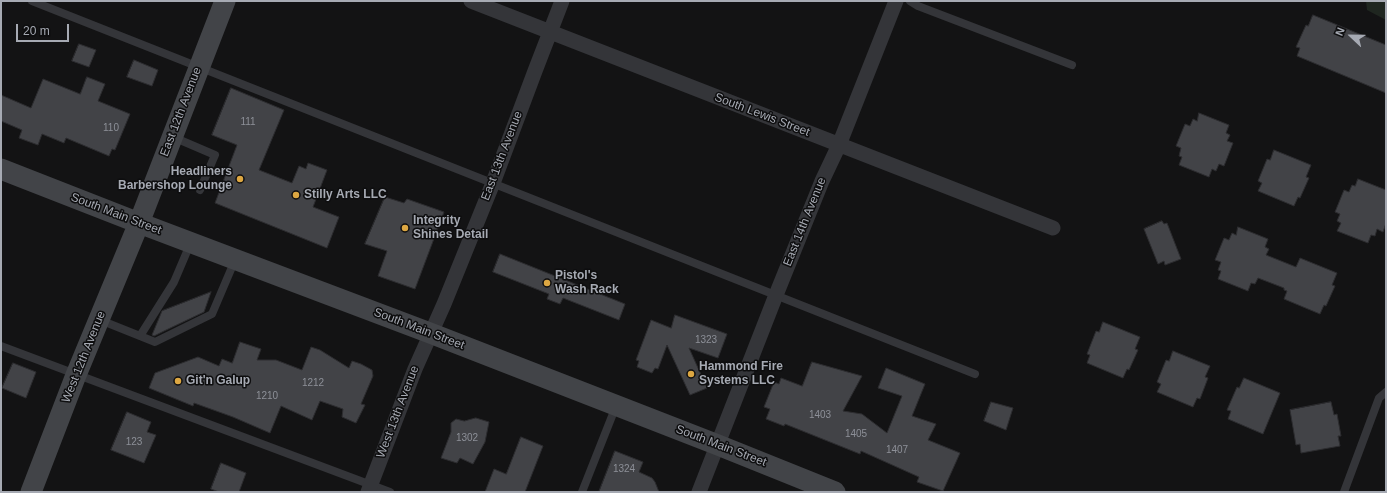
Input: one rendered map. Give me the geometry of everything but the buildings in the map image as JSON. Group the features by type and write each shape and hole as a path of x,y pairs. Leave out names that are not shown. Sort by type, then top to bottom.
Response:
{"main road":[{"name":"East 12th Avenue","path":"139,223 225,1"},
{"name":"South Main Street","path":"1,169 430,333 835,492"},
{"name":"West 12th Avenue","path":"31,492 76,374 139,223"}],"street":[{"name":"South Lewis Street","path":"471,1 1053,228"},
{"name":"East 13th Avenue","path":"430,333 444,304 493,183 562,1"},
{"name":"East 14th Avenue","path":"699,492 776,295 822,181 839,145 896,1"},
{"name":"West 13th Avenue","path":"369,488 414,369 430,333"}],"lane":[{"path":"32,1 975,374"},
{"path":"910,1 918,6 1072,65"},
{"path":"172,137 214,155 200,190"},
{"path":"140,336 174,282 190,242"},
{"path":"99,320 155,342 212,314 236,259"},
{"path":"1,346 369,488 390,492"},
{"path":"1344,492 1379,398 1386,392"},
{"path":"582,492 616,406"}],"shaded area":[{"path":"1366,1 1386,1 1386,20 1367,10"}],"place":[{"name":"Headliners Barbershop Lounge","path":"240,179"},
{"name":"Stilly Arts LLC","path":"296,195"},
{"name":"Integrity Shines Detail","path":"405,228"},
{"name":"Pistol's Wash Rack","path":"547,283"},
{"name":"Hammond Fire Systems LLC","path":"691,374"},
{"name":"Git'n Galup","path":"178,381"}]}
